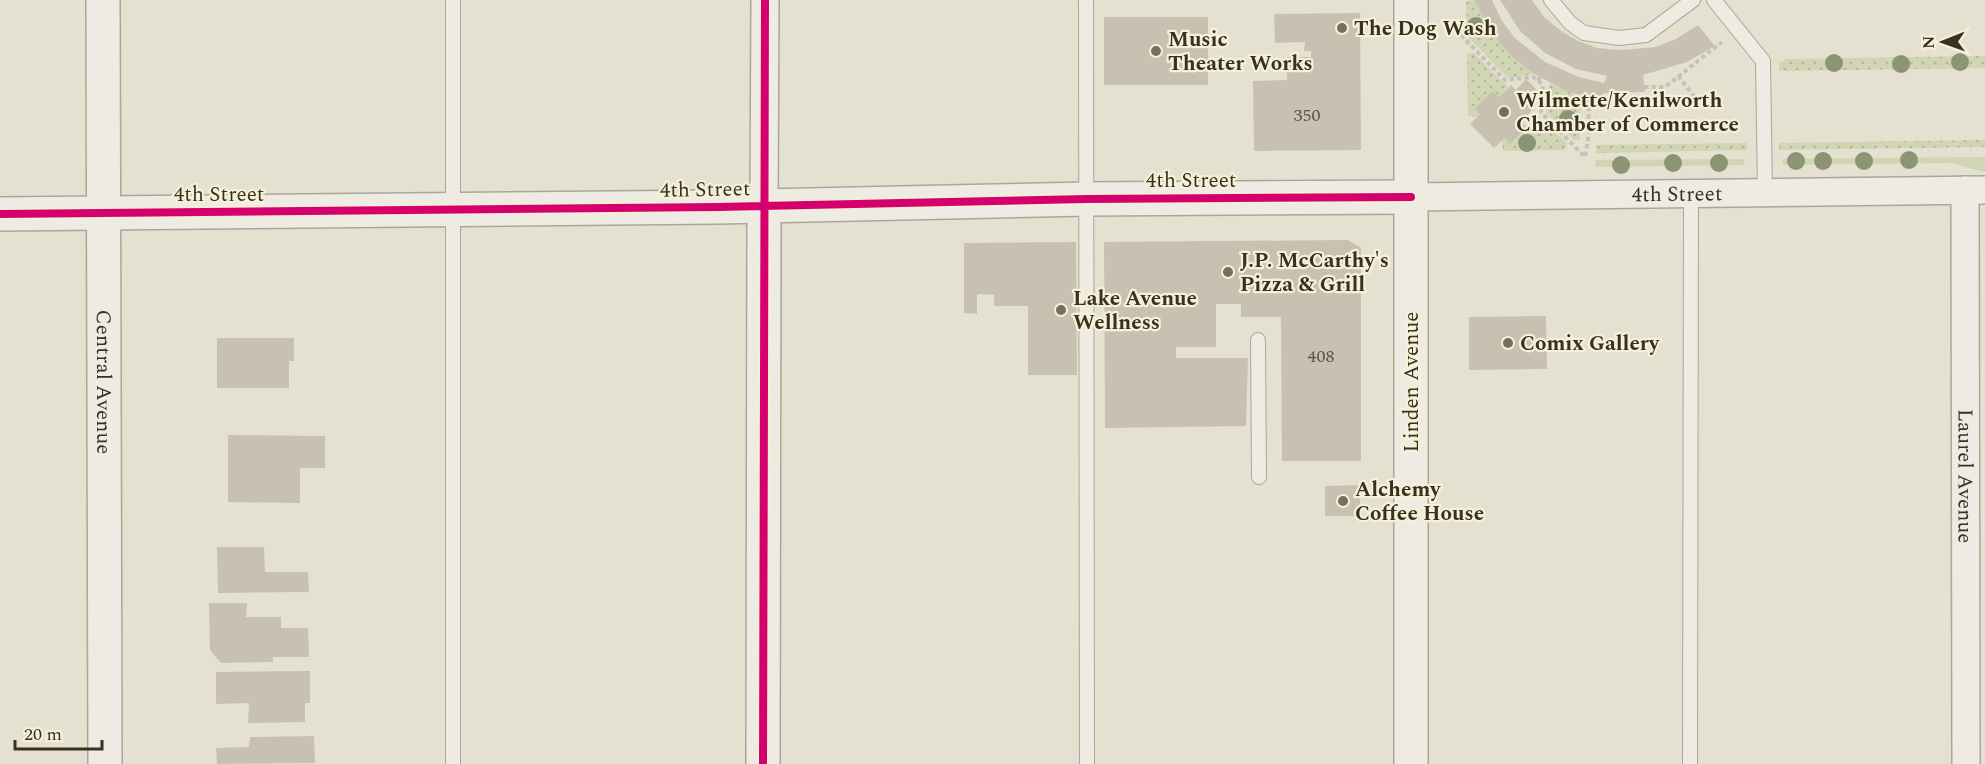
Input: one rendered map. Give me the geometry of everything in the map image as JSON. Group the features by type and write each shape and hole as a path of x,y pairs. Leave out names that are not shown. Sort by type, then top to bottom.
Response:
{"street":[{"name":"Central Avenue","path":"103,0 105,764"},
{"path":"763,764 765,0"},
{"name":"Linden Avenue","path":"1411,0 1411,764"},
{"name":"4th Street","path":"0,214 1975,190"},
{"name":"Laurel Avenue","path":"1966,764 1975,190"}],"lane":[{"path":"453,0 453,764"},
{"path":"1086,0 1087,764"},
{"path":"1551,0 1562,16 1584,33 1620,38 1646,34 1693,0"},
{"path":"1714,0 1763,61 1765,193"},
{"path":"1690,764 1691,194"},
{"path":"1258,339 1259,477"}],"path":[{"path":"1461,35 1505,81 1533,77 1543,85 1541,112 1585,157 1589,134 1588,88"},
{"path":"1644,87 1665,87 1728,38"},
{"path":"1538,81 1543,71"},
{"path":"1678,76 1701,105"}],"green space":[{"path":"1474,0 1497,40 1534,74 1508,78 1467,36 1466,1"},
{"path":"1474,53 1508,87 1499,97 1491,91 1474,109 1480,114 1478,117 1468,116 1467,54"},
{"path":"1985,56 1985,68 1779,71 1779,64 1786,59"},
{"path":"1550,83 1581,95 1580,140 1574,140 1546,112 1547,91"},
{"path":"1534,118 1540,118 1567,143 1567,147 1564,150 1503,151 1502,140 1505,138 1511,143"},
{"path":"1985,140 1985,147 1779,150 1779,143"},
{"path":"1747,143 1747,150 1596,153 1596,145"},
{"path":"1985,157 1985,172 1952,163 1783,165 1782,159"},
{"path":"1745,159 1743,165 1595,167 1596,160"}],"building":[{"path":"1474,0 1492,0 1502,21 1515,38 1545,62 1579,77 1604,83 1607,76 1576,69 1545,53 1520,31 1500,0 1532,0 1544,17 1561,31 1597,48 1620,50 1656,47 1676,39 1698,25 1715,46 1687,62 1643,75 1645,92 1604,93 1603,100 1567,91 1534,74 1497,40"},
{"path":"1360,13 1361,150 1254,151 1253,81 1287,80 1287,57 1311,57 1311,51 1304,51 1305,42 1275,43 1274,14"},
{"name":"Music Theater Works","path":"1104,17 1208,17 1208,85 1104,85"},
{"name":"Wilmette/Kenilworth Chamber of Commerce","path":"1526,79 1540,93 1530,103 1534,108 1521,122 1527,127 1510,144 1505,138 1494,148 1470,124 1480,114 1474,109 1492,91 1499,97 1511,85 1516,90"},
{"path":"1348,240 1361,248 1361,461 1282,461 1281,317 1241,317 1241,304 1216,304 1216,347 1176,347 1176,358 1248,358 1246,426 1105,428 1104,242"},
{"path":"1076,242 1077,375 1028,375 1028,306 994,306 994,295 977,294 977,314 964,313 964,243"},
{"name":"Comix Gallery","path":"1546,316 1547,369 1469,370 1469,317"},
{"path":"217,338 294,338 294,361 289,361 289,388 217,388"},
{"path":"228,435 325,436 325,468 300,468 300,503 228,502"},
{"name":"Alchemy Coffee House","path":"1360,485 1360,516 1325,516 1325,486"},
{"path":"217,547 264,547 265,572 308,572 309,592 218,593"},
{"path":"209,603 247,603 246,617 281,617 281,628 308,628 309,657 273,657 273,662 221,663 210,650"},
{"path":"310,671 310,703 305,703 305,722 248,723 249,703 216,704 216,672"},
{"path":"314,736 315,763 217,764 216,748 249,747 250,737"}],"cycle path":[{"path":"763,764 765,0"},
{"path":"0,214 718,207 1087,199 1411,197"}],"place":[{"name":"The Dog Wash","path":"1342,28"},
{"name":"Music Theater Works","path":"1156,51"},
{"name":"Wilmette/Kenilworth Chamber of Commerce","path":"1504,112"},
{"name":"J.P. McCarthy's Pizza & Grill","path":"1228,272"},
{"name":"Lake Avenue Wellness","path":"1061,310"},
{"name":"Comix Gallery","path":"1508,343"},
{"name":"Alchemy Coffee House","path":"1343,501"}]}
